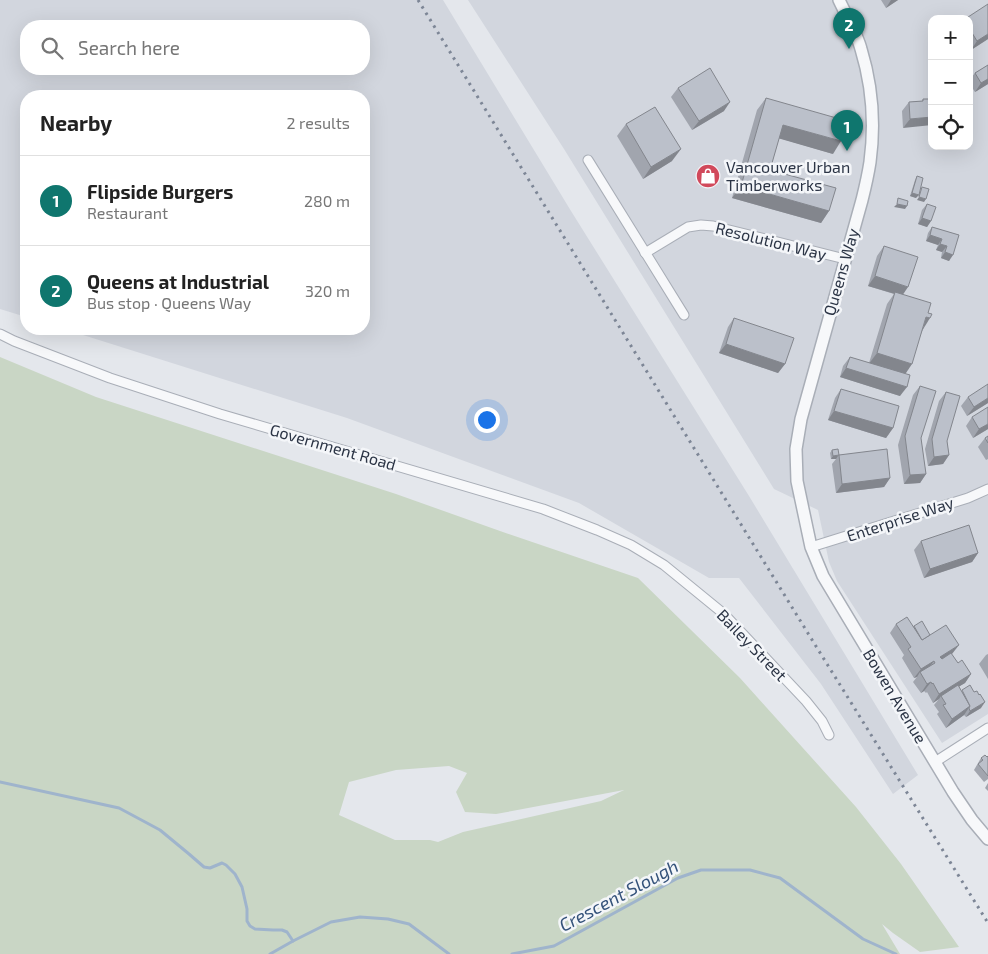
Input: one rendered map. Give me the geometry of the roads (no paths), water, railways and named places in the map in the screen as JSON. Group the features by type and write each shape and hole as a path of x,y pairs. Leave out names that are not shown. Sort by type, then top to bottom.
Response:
{"street":[{"name":"Queens Way","path":"811,547 797,481 796,449 801,419 862,200 870,164 873,131 870,91 861,47 839,0"},
{"path":"588,160 684,315"},
{"name":"Resolution Way","path":"645,253 688,227 701,225 845,259"},
{"name":"Government Road","path":"0,334 110,378 220,414 543,509 631,545 664,565"},
{"name":"Enterprise Way","path":"811,547 968,498 988,489"},
{"name":"Bowen Avenue","path":"811,547 823,576 934,762 962,806 988,839"},
{"name":"Bailey Street","path":"664,565 724,614 806,701 822,721 829,734"},
{"path":"934,762 988,728"}],"waterway":[{"path":"0,782 119,808 160,830 204,867 210,868 222,863 226,865 235,874 242,887 247,909 247,921 250,926 255,929 282,930 287,932 293,941"},
{"name":"Crescent Slough","path":"512,954 554,946 678,878 701,870 750,870 780,878 863,939 896,954"},
{"name":"Crescent Slough","path":"270,954 331,922 360,917 388,919 409,924 449,954"}],"railway":[{"path":"418,0 988,923"}],"place":[{"name":"Queens at Industrial","path":"849,49"},
{"name":"Flipside Burgers","path":"847,151"},
{"name":"Vancouver Urban Timberworks","path":"708,176"}]}
